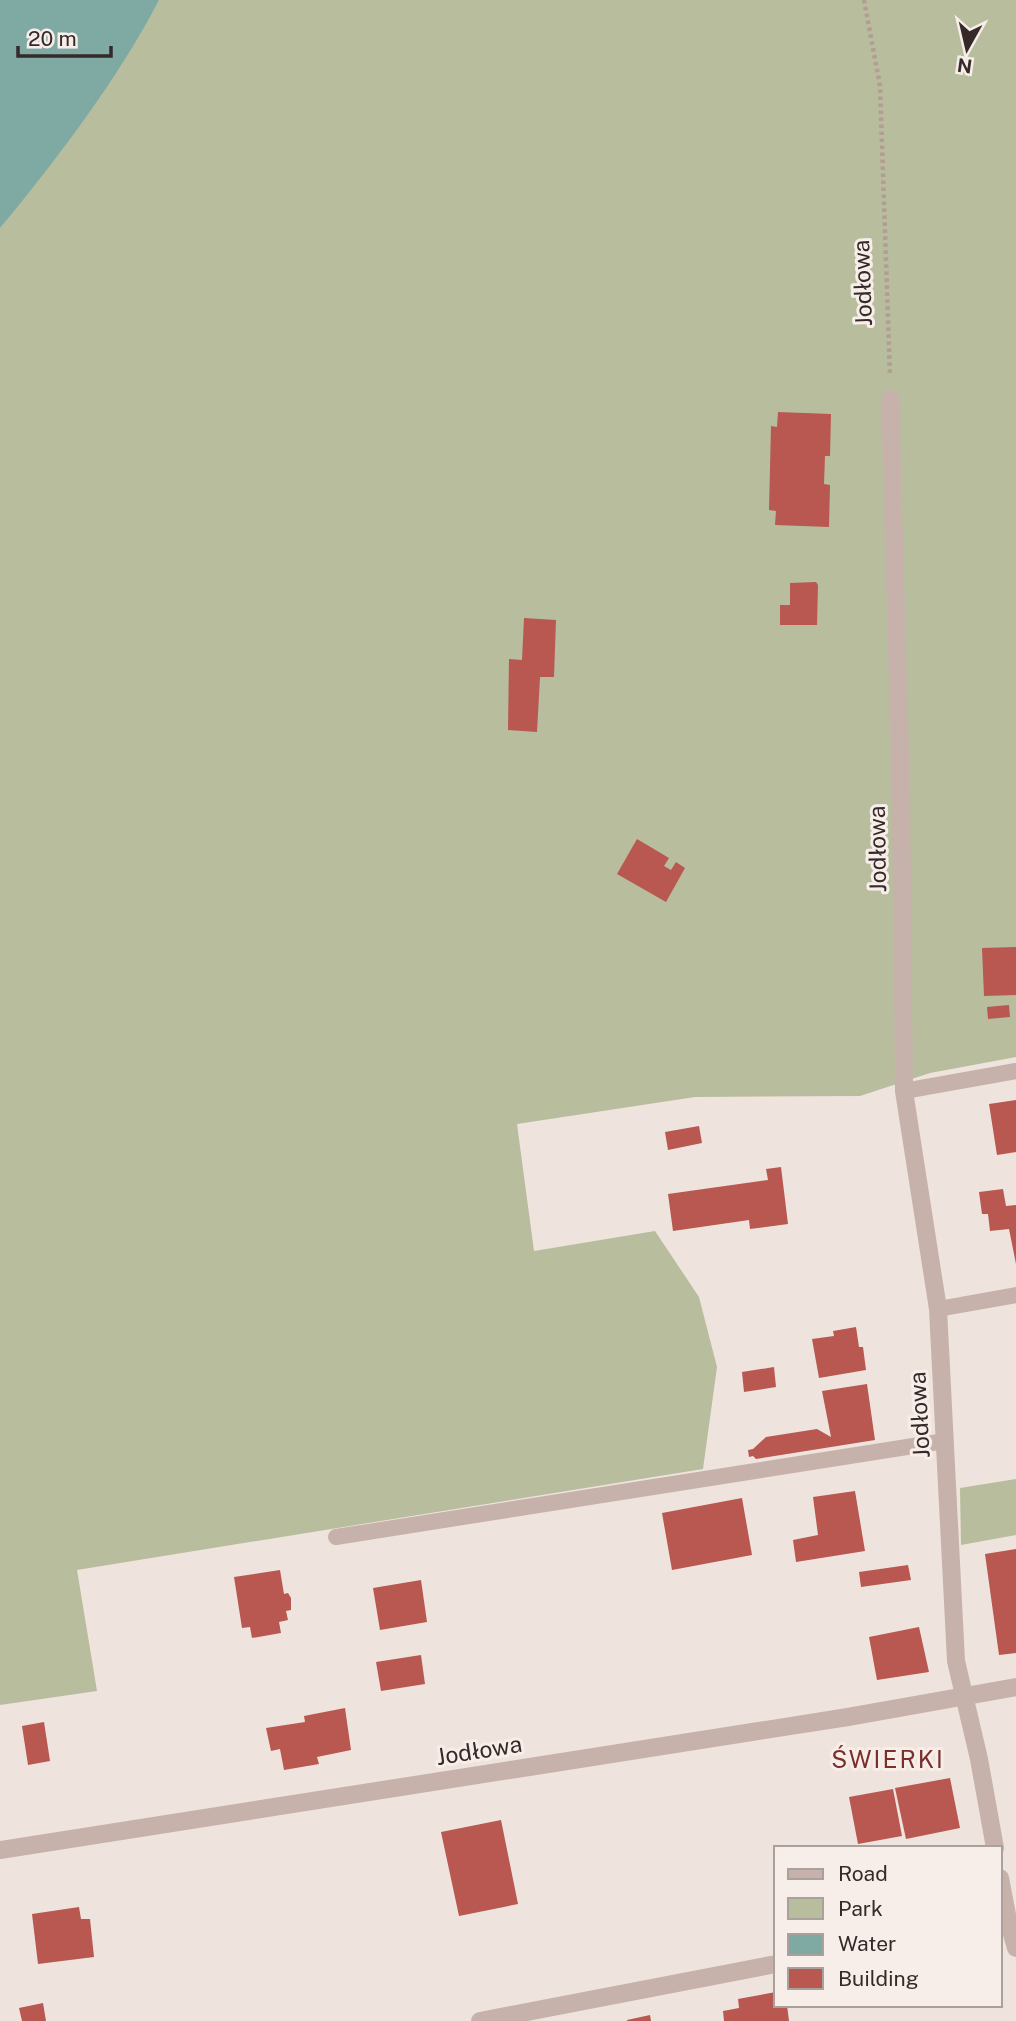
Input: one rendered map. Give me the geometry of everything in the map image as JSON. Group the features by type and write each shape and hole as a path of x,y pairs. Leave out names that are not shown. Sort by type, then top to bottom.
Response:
{"street":[{"name":"Jodłowa","path":"890,399 901,791 904,1091 937,1309 956,1661 979,1759 995,1846"},
{"name":"Jodłowa","path":"0,1850 848,1717 1016,1686"},
{"path":"1002,1900 1004,1921 1016,1948"},
{"path":"480,2021 774,1964"}],"lane":[{"path":"904,1091 1016,1071"},
{"path":"937,1309 1016,1295"},
{"path":"336,1537 945,1441"}],"path":[{"name":"Jodłowa","path":"864,0 880,86 890,399"}],"green space":[{"path":"0,0 1016,0 1016,1057 930,1073 860,1096 695,1097 517,1124 534,1251 655,1231 699,1297 717,1367 703,1469 77,1570 97,1691 0,1705"},
{"path":"1016,1479 1016,1535 961,1545 960,1488"}],"water":[{"path":"0,0 159,0 143,30 86,118 0,228"}],"building":[{"path":"778,412 831,414 830,456 825,456 824,484 830,485 829,527 775,525 776,511 769,510 771,426 777,427"},
{"path":"816,582 817,625 780,625 780,605 790,605 790,583"},
{"path":"524,618 556,620 554,677 540,677 537,732 508,730 509,659 522,660"},
{"path":"637,839 669,858 664,866 671,870 676,862 685,868 666,902 617,874"},
{"path":"1016,947 1016,995 984,996 982,948"},
{"path":"1009,1005 1010,1017 988,1019 987,1007"},
{"path":"1016,1100 1016,1152 997,1155 989,1104"},
{"path":"699,1126 702,1143 668,1150 665,1132"},
{"path":"781,1167 788,1224 750,1229 749,1220 673,1231 668,1194 768,1180 766,1169"},
{"path":"1003,1189 1006,1206 1016,1205 1016,1264 1009,1229 990,1231 988,1214 982,1214 979,1192"},
{"path":"856,1327 859,1347 863,1347 866,1370 819,1378 812,1339 834,1336 833,1331"},
{"path":"774,1367 776,1387 744,1392 742,1372"},
{"path":"867,1384 875,1440 756,1459 749,1457 748,1450 753,1449 766,1437 817,1429 831,1437 822,1391"},
{"path":"855,1491 865,1551 796,1562 793,1540 818,1535 813,1497"},
{"path":"742,1498 752,1555 672,1570 662,1513"},
{"path":"1016,1549 1016,1653 999,1655 985,1554"},
{"path":"908,1565 911,1580 861,1587 859,1572"},
{"path":"280,1570 284,1594 288,1593 291,1598 291,1610 286,1611 288,1620 279,1622 281,1633 252,1638 250,1627 242,1628 234,1577"},
{"path":"421,1580 427,1622 380,1630 373,1588"},
{"path":"919,1627 929,1672 877,1680 869,1637"},
{"path":"421,1655 425,1684 381,1691 376,1662"},
{"path":"345,1708 351,1750 317,1757 319,1764 284,1770 280,1749 271,1751 266,1728 305,1722 304,1716"},
{"path":"44,1722 50,1761 28,1765 22,1726"},
{"path":"950,1778 960,1828 906,1839 895,1788"},
{"path":"893,1789 902,1836 858,1844 849,1797"},
{"path":"501,1820 518,1904 459,1916 441,1832"},
{"path":"79,1907 81,1919 90,1919 94,1957 38,1964 32,1914"},
{"path":"774,1992 774,2007 787,2007 789,2021 724,2021 723,2011 739,2008 738,1999"},
{"path":"43,2003 46,2021 22,2021 19,2008"},
{"path":"650,2015 651,2021 627,2021 627,2020"}],"district":[{"name":"ŚWIERKI","path":"888,1759"}]}
